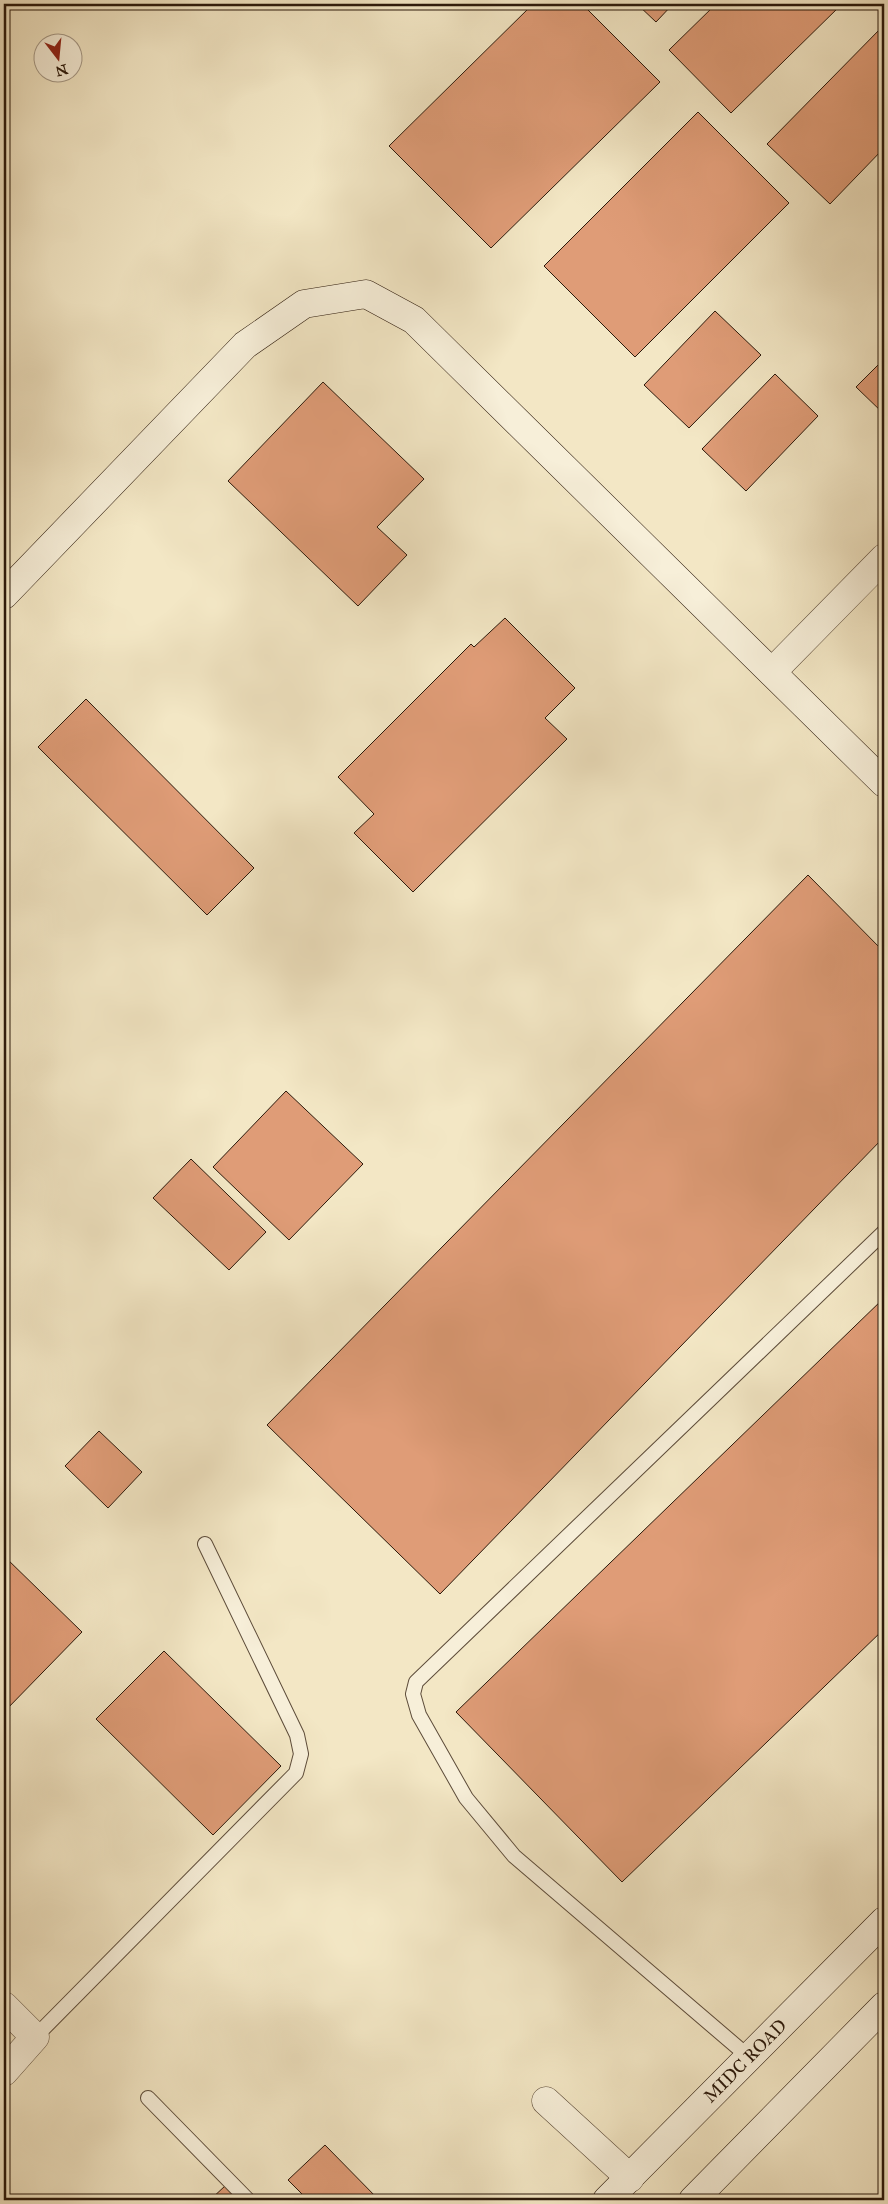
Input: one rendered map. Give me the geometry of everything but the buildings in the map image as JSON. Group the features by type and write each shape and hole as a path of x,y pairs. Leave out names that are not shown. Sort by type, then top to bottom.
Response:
{"street":[{"path":"4,595 245,345 304,304 366,294 414,320 884,783"},
{"path":"772,672 884,558"},
{"name":"MIDC ROAD","path":"607,2200 884,1921"},
{"path":"4,2006 35,2037 4,2072"},
{"path":"693,2200 884,2006"},
{"path":"546,2101 630,2178"}],"lane":[{"path":"750,2058 514,1856 466,1798 419,1715 413,1694 416,1682 423,1675 884,1232"},
{"path":"35,2037 296,1773 301,1754 297,1735 206,1544"},
{"path":"148,2098 248,2200"}]}
